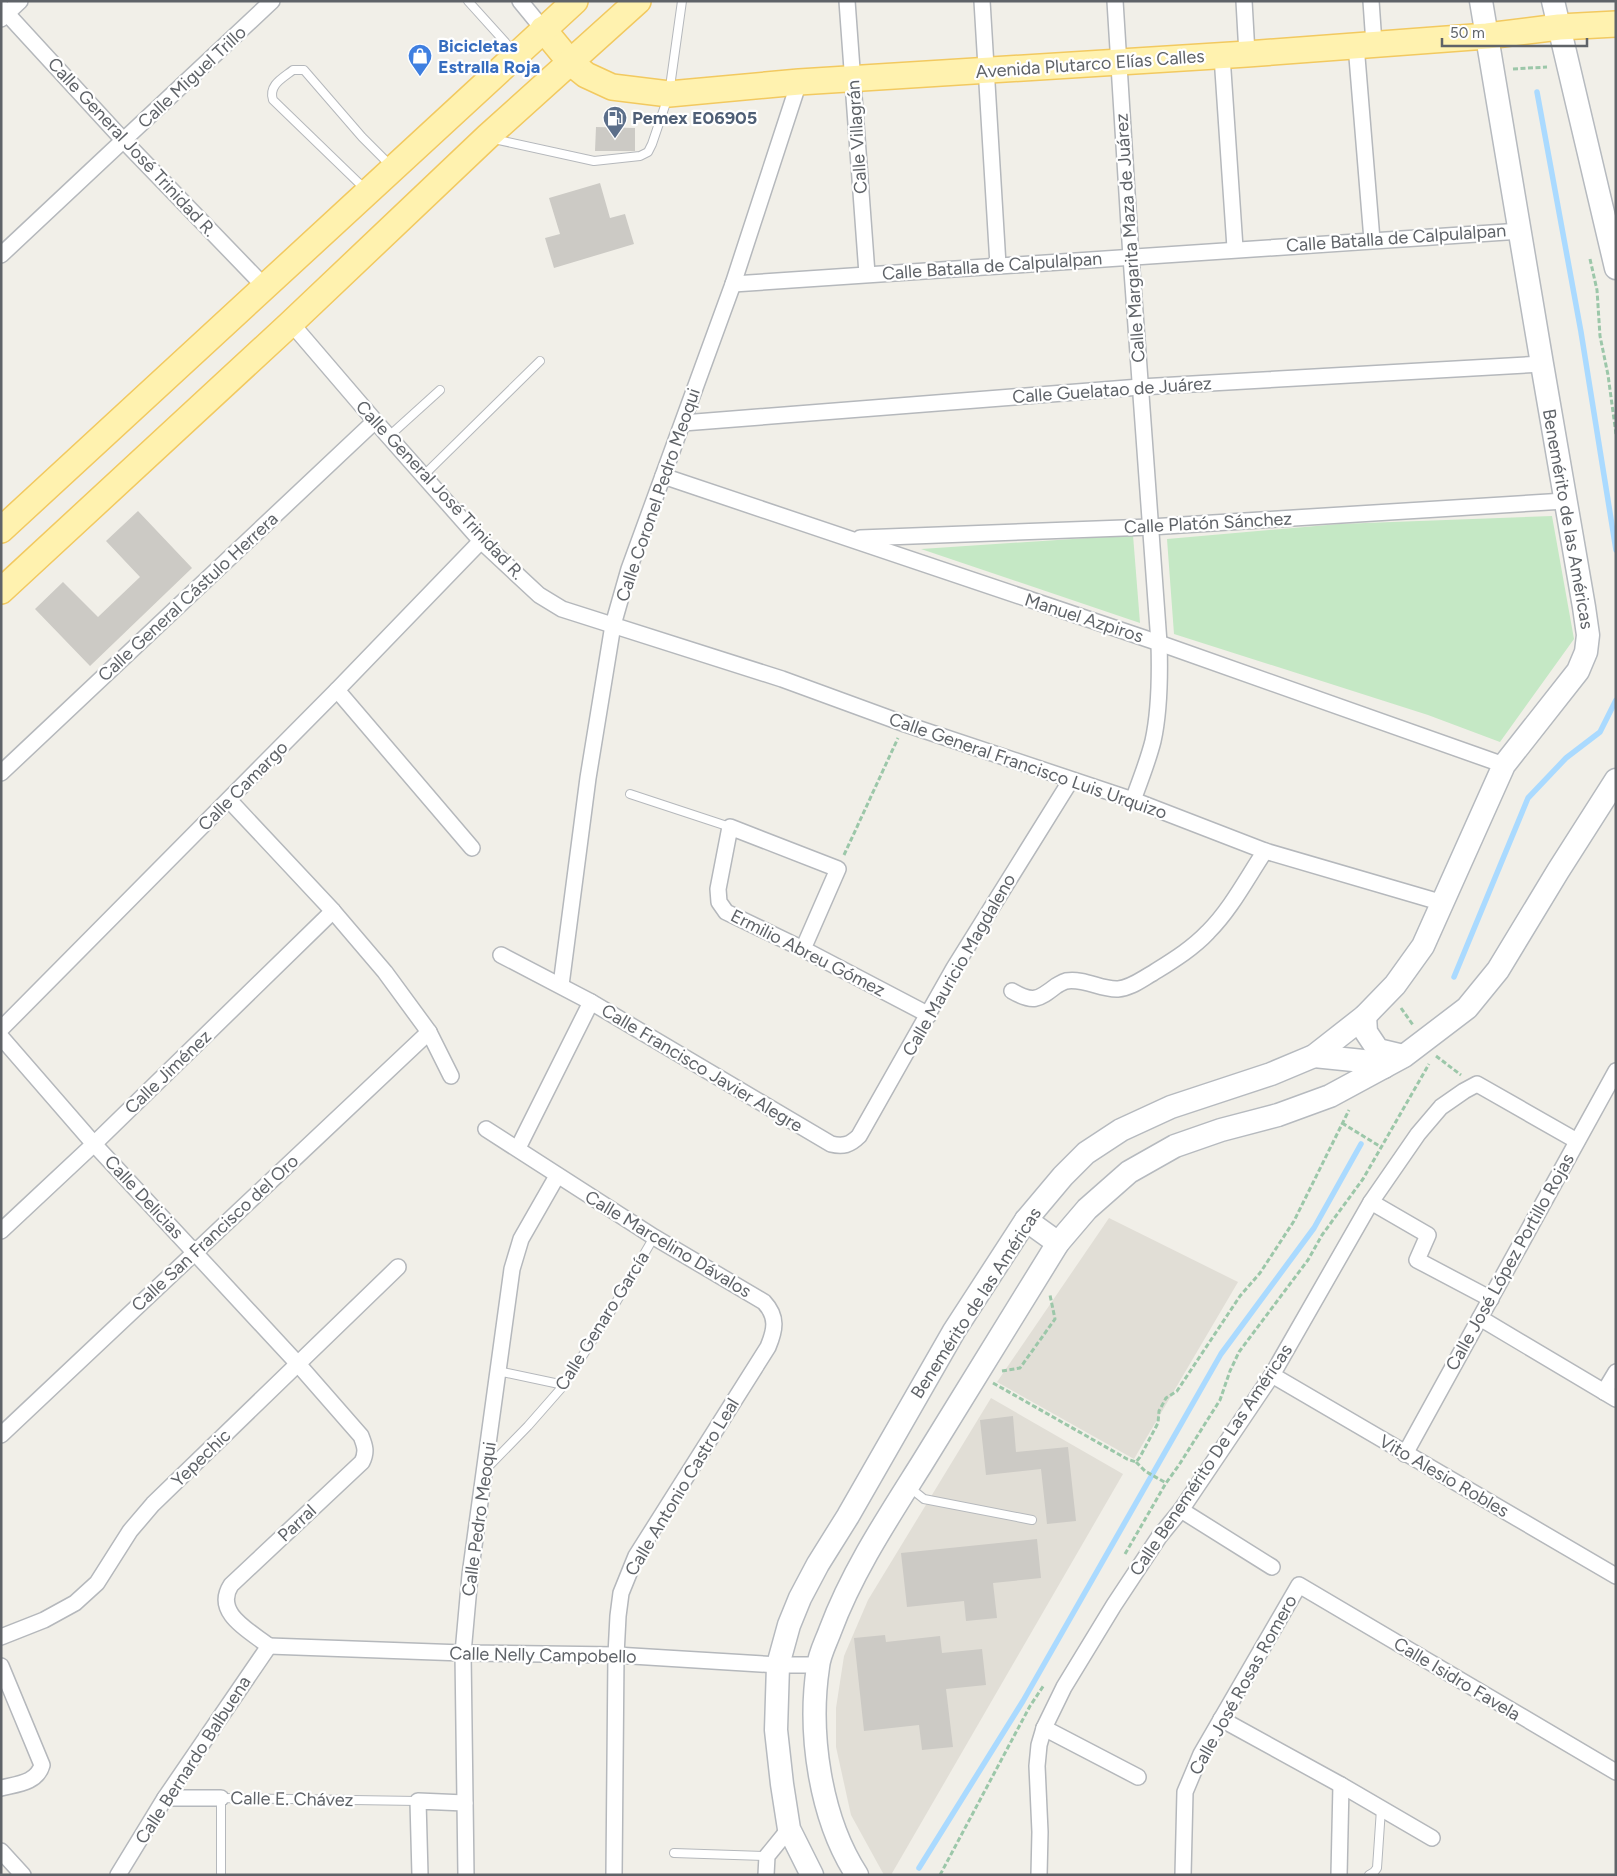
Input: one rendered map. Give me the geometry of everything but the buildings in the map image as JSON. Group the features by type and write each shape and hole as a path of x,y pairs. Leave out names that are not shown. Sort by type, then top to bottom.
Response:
{"main road":[{"path":"1,530 575,1"},
{"path":"4,584 291,323 487,137 638,1"},
{"name":"Avenida Plutarco Elías Calles","path":"543,29 571,63 586,75 612,87 669,94 799,82 1222,56 1616,24"}],"street":[{"path":"3,13 20,1"},
{"name":"Calle Miguel Trillo","path":"1,255 272,1"},
{"path":"520,1 543,29"},
{"name":"Calle Villagrán","path":"847,1 867,274"},
{"path":"982,1 998,265"},
{"name":"Calle Margarita Maza de Juárez","path":"1115,1 1131,257 1159,643 1160,684 1157,718 1147,761 1133,800"},
{"path":"1244,1 1247,54"},
{"path":"1371,1 1365,44 1372,240"},
{"name":"Benemérito de las Américas","path":"812,1875 789,1830 776,1730 778,1665 789,1625 800,1598 954,1331 1026,1220 1063,1176 1086,1153 1121,1130 1171,1107 1271,1074 1314,1056 1366,1016 1395,985 1423,946 1504,765 1578,671 1586,652 1588,634 1586,616 1565,501 1521,231 1495,35 1481,1"},
{"path":"1553,1 1551,28 1616,268"},
{"name":"Calle General José Trinidad R.","path":"3,13 264,286"},
{"path":"1222,56 1235,248"},
{"name":"Calle Coronel Pedro Meoqui","path":"561,985 588,778 613,625 630,568 662,476 683,424 733,284 799,82"},
{"name":"Calle Batalla de Calpulalpan","path":"733,284 1131,257 1235,248 1521,231"},
{"name":"Calle General José Trinidad R.","path":"291,323 423,476 482,540 538,595 562,609 613,625"},
{"name":"Calle Guelatao de Juárez","path":"683,424 1140,387 1542,364"},
{"name":"Calle General Cástulo Herrera","path":"1,773 375,422"},
{"name":"Manuel Azpiros","path":"662,476 1159,643 1504,765"},
{"name":"Calle Platón Sánchez","path":"851,538 1150,527 1565,501"},
{"name":"Calle Camargo","path":"1,1029 229,800 482,540"},
{"name":"Calle General Francisco Luis Urquizo","path":"613,625 782,679 905,724 1133,800 1264,851 1443,903"},
{"path":"337,690 472,848"},
{"name":"Calle Mauricio Magdaleno","path":"845,1146 859,1136 954,968 1071,780"},
{"name":"Benemérito de las Américas","path":"857,1875 846,1859 832,1827 826,1802 817,1750 815,1706 818,1665 839,1608 874,1539 1058,1243 1087,1209 1129,1172 1174,1146 1221,1130 1278,1115 1330,1096 1404,1056 1467,1008 1498,970 1616,780"},
{"path":"229,800 333,911 384,972 429,1032 451,1076"},
{"path":"730,826 838,869 803,949"},
{"name":"Ermilio Abreu Gómez","path":"730,826 718,889 722,908 726,912 803,949 929,1015"},
{"path":"1012,992 1025,999 1036,999 1063,981 1078,980 1116,989 1128,987 1138,982 1200,941 1210,931 1220,919 1264,851"},
{"name":"Calle Jiménez","path":"1,1230 94,1144 333,911"},
{"name":"Calle Francisco Javier Alegre","path":"501,955 591,1002 831,1144 845,1146"},
{"path":"518,1148 591,1002"},
{"path":"1366,1016 1366,1032 1378,1050 1404,1056"},
{"name":"Calle San Francisco del Oro","path":"1,1435 429,1032"},
{"name":"Calle Delicias","path":"1,1037 94,1144 298,1364 360,1436 365,1447"},
{"path":"1314,1056 1363,1061 1384,1067"},
{"name":"Calle José López Portillo Rojas","path":"1405,1454 1492,1299 1577,1141 1614,1079"},
{"name":"Calle Benemérito De Las Américas","path":"1039,1875 1040,1832 1037,1766 1039,1745 1044,1728 1064,1687 1114,1605 1159,1537 1181,1510 1272,1375 1372,1202 1418,1134 1442,1107 1476,1084 1577,1141"},
{"name":"Calle Marcelino Dávalos","path":"486,1129 654,1237 764,1302 770,1308 773,1318"},
{"name":"Calle Pedro Meoqui","path":"466,1875 463,1653 470,1574 486,1469 506,1302 514,1262 521,1239 557,1176"},
{"path":"1372,1202 1428,1235 1417,1260 1492,1299"},
{"path":"1026,1220 1058,1243"},
{"name":"Yepechic","path":"1,1637 44,1620 75,1603 97,1583 130,1531 153,1504 398,1267"},
{"name":"Calle Antonio Castro Leal","path":"614,1875 616,1655 621,1594 636,1556 768,1347 774,1332 773,1318"},
{"path":"1480,1318 1610,1396 1616,1372"},
{"name":"Vito Alesio Robles","path":"1272,1375 1616,1576"},
{"name":"Parral","path":"269,1646 233,1618 227,1606 227,1592 231,1585 362,1462 365,1455 365,1447"},
{"path":"1181,1510 1272,1567"},
{"name":"Calle José Rosas Romero","path":"1183,1875 1184,1792 1201,1754 1299,1585"},
{"name":"Calle Isidro Favela","path":"1299,1585 1616,1772"},
{"name":"Calle Nelly Campobello","path":"269,1646 463,1653 616,1655 778,1665 818,1665"},
{"name":"Calle Bernardo Balbuena","path":"118,1875 165,1798 269,1646"},
{"path":"1,1666 42,1765 40,1773 29,1781 1,1788"},
{"path":"1221,1719 1432,1838"},
{"path":"1044,1728 1138,1777"},
{"path":"1339,1875 1341,1785"},
{"name":"Calle E. Chávez","path":"165,1798 221,1798"},
{"path":"418,1801 420,1875"},
{"name":"Calle E. Chávez","path":"418,1801 465,1803"},
{"path":"766,1875 767,1856 789,1830"},
{"path":"1,1851 22,1875"}],"lane":[{"path":"468,1 516,55"},
{"path":"487,137 594,160 640,156 648,152 669,94 682,1"},
{"path":"368,192 273,100 272,88 293,70 304,70 362,137 393,169"},
{"path":"423,476 540,361"},
{"path":"388,437 440,390"},
{"path":"630,794 730,826"},
{"name":"Calle Genaro García","path":"486,1469 528,1426 564,1385 611,1311 654,1237"},
{"path":"498,1370 564,1385"},
{"path":"908,1486 924,1499 1032,1520"},
{"path":"220,1875 221,1798"},
{"name":"Calle E. Chávez","path":"221,1798 418,1801"},
{"path":"1369,1875 1378,1868 1381,1809"},
{"path":"674,1854 767,1856"}],"path":[{"path":"838,869 905,724"},
{"path":"1434,1055 1441,1048"},
{"path":"1123,1557 1166,1483 1220,1400 1239,1352 1308,1260 1322,1236 1363,1178 1429,1063"},
{"path":"1136,1462 1158,1423 1159,1411 1166,1398 1177,1391 1240,1296 1260,1273 1294,1221 1352,1104 1343,1107"},
{"path":"1342,1123 1381,1147"},
{"path":"996,1372 1020,1368 1055,1319 1048,1286"},
{"path":"994,1377 991,1382 1127,1459 1136,1462 1145,1471 1166,1483"},
{"path":"940,1875 1030,1706 1046,1682"}],"shaded area":[{"path":"1109,1218 1238,1282 1134,1459 997,1382"},
{"path":"991,1398 1123,1474 891,1875 884,1875 851,1815 836,1747 836,1708 844,1656 868,1600"}],"green space":[{"path":"1552,516 1574,639 1500,742 1428,715 1174,634 1167,539 1339,524"},
{"path":"1133,535 1140,623 921,549"}],"waterway":[{"path":"1537,92 1581,332 1616,550"},
{"path":"1454,977 1528,798 1566,758 1600,732 1616,700"},
{"path":"919,1868 1023,1701 1221,1354 1314,1228 1361,1144"}],"place":[{"name":"Bicicletas Estralla Roja","path":"420,77"},
{"name":"Pemex E06905","path":"615,139"}]}
